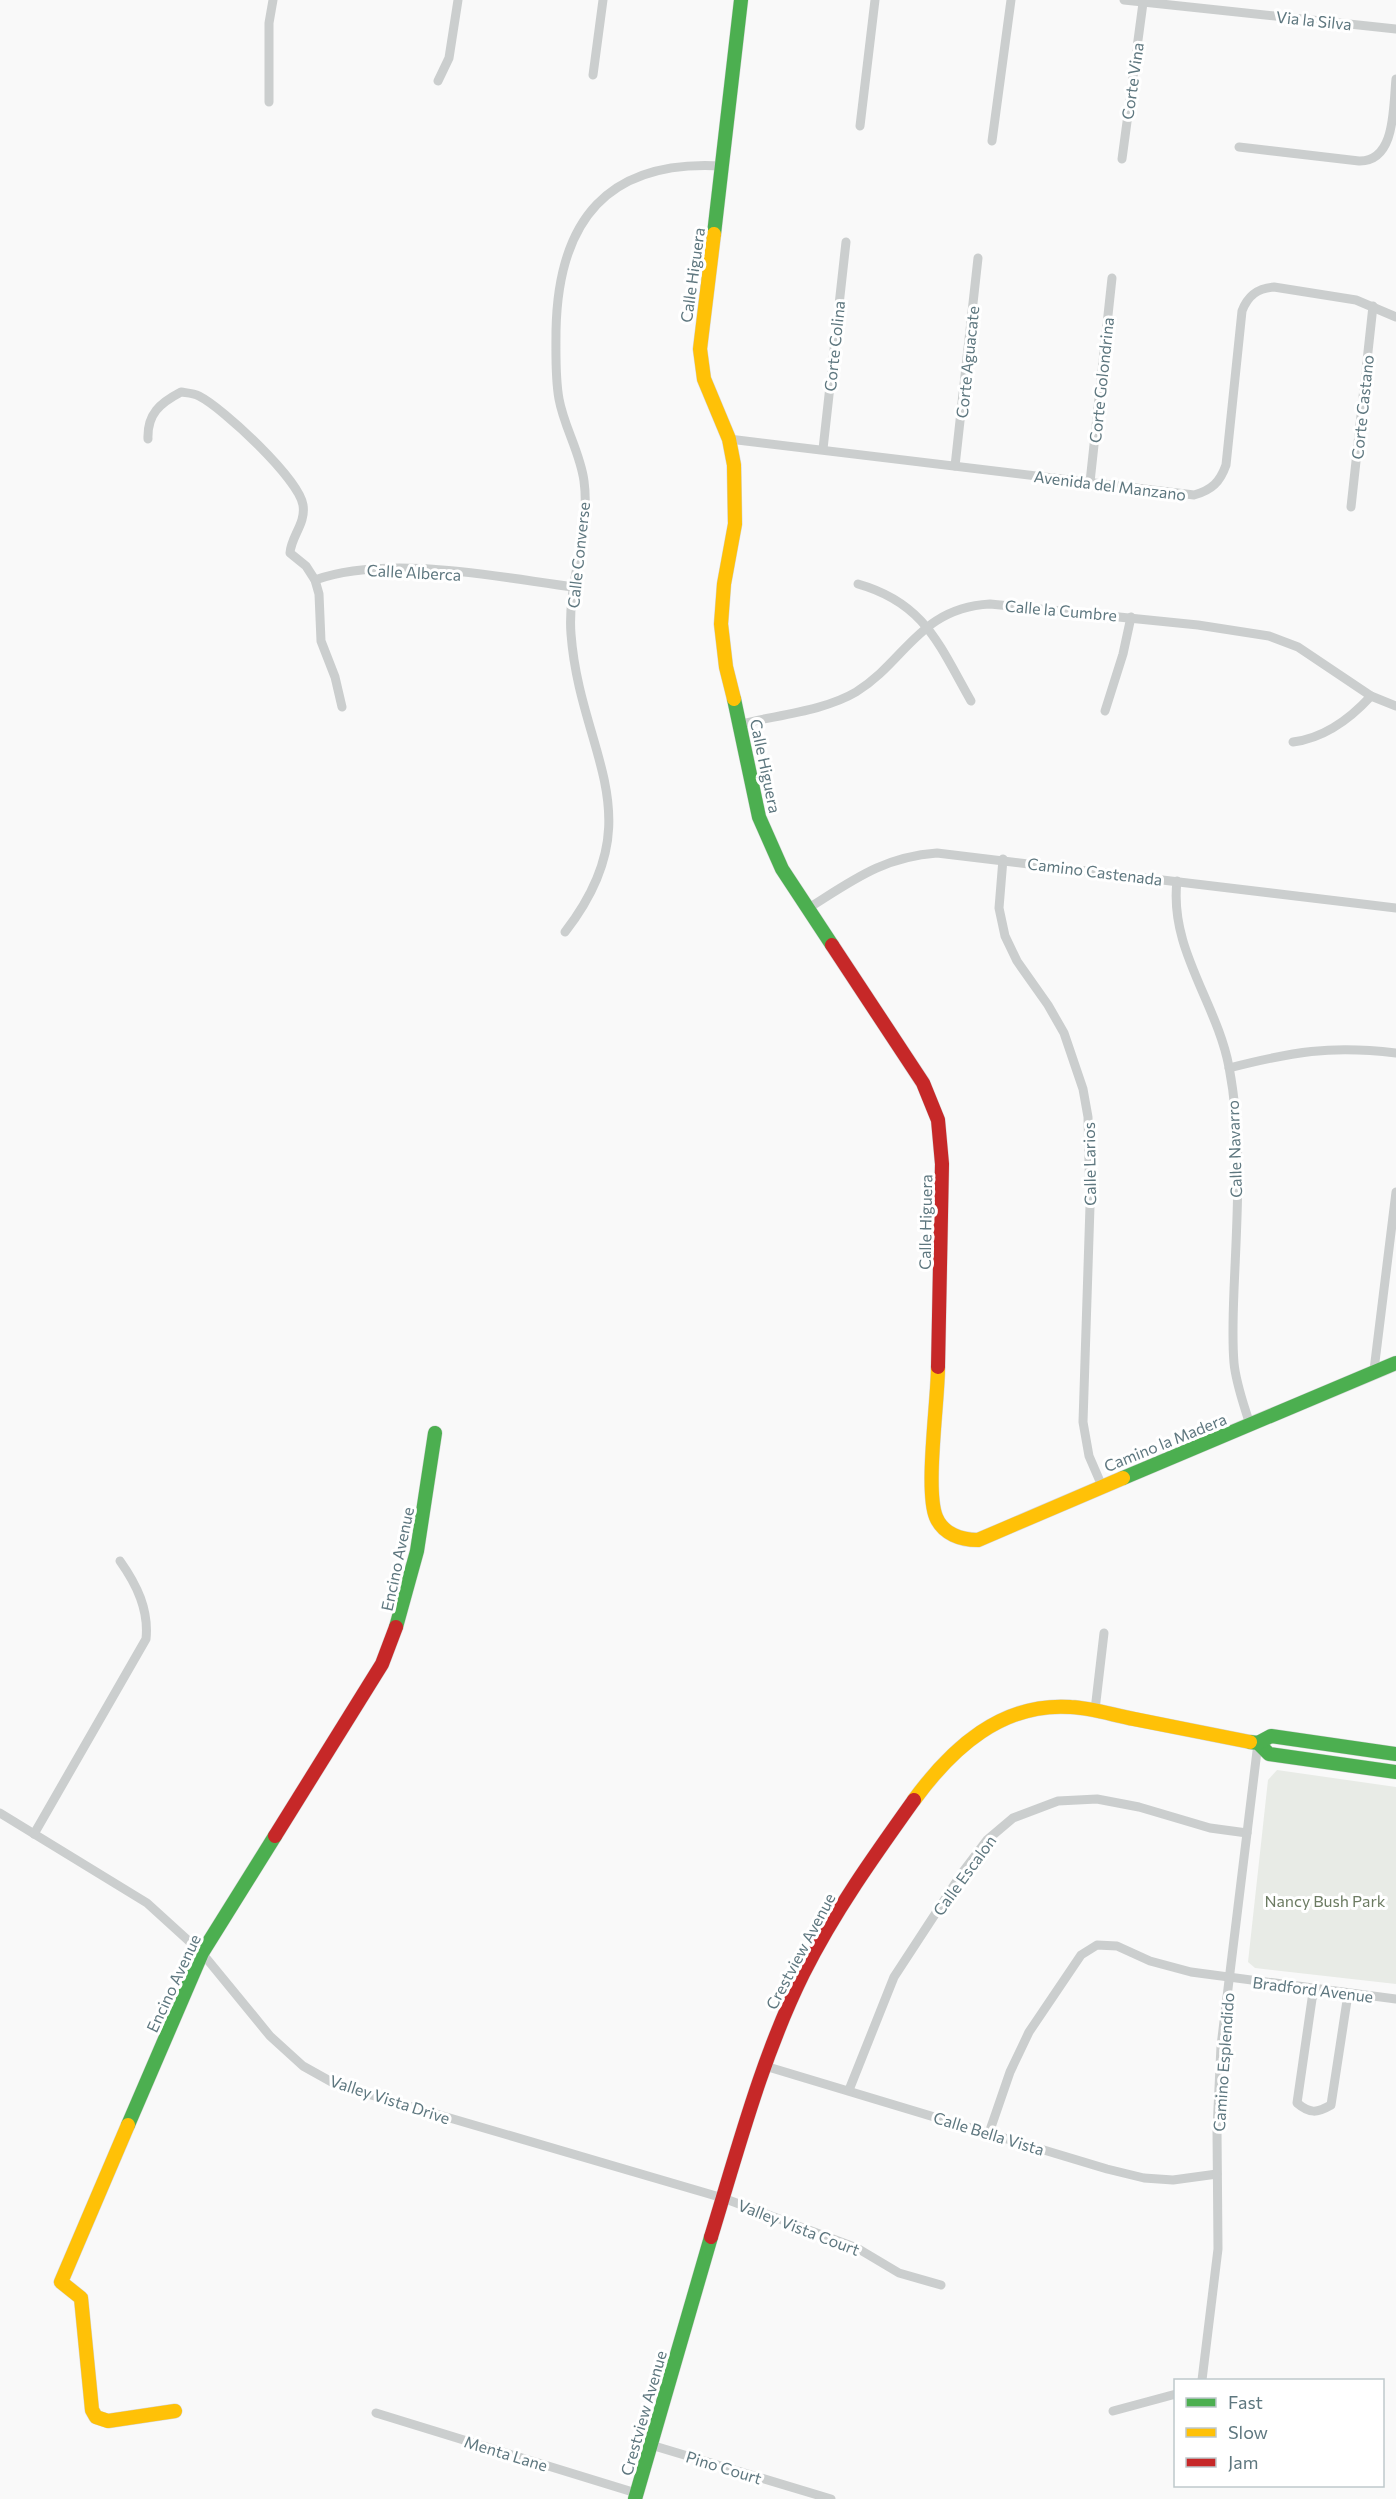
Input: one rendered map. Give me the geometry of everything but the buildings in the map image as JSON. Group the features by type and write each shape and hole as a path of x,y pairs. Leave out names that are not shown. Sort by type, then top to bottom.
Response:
{"street":[{"path":"269,102 269,23 273,0"},
{"path":"438,81 449,58 458,0"},
{"path":"593,75 603,0"},
{"name":"Calle Higuera","path":"741,0 700,349 708,394 729,439 734,465 735,524 724,584 721,624 726,667 741,724 759,817 782,869 923,1083 938,1120 942,1164 938,1389 932,1496 936,1518 947,1532"},
{"path":"860,126 875,0"},
{"path":"992,141 1011,0"},
{"name":"Via la Silva","path":"1124,0 1396,29"},
{"name":"Corte Vina","path":"1122,159 1143,3"},
{"path":"1239,147 1359,161 1375,159 1382,154 1390,139 1396,79"},
{"name":"Calle Converse","path":"565,932 598,881 607,850 610,818 606,786 571,635 574,587 585,497 581,467 562,413 556,381 557,307 564,261 575,235 591,212 624,184 663,168 692,164 722,166"},
{"name":"Corte Colina","path":"823,450 846,242"},
{"name":"Corte Aguacate","path":"955,466 978,258"},
{"name":"Corte Golondrina","path":"1090,482 1112,278"},
{"name":"Avenida del Manzano","path":"729,439 1186,495 1205,492 1218,482 1226,465 1242,311 1246,302 1256,291 1274,287 1343,297 1373,306 1396,317"},
{"name":"Corte Castano","path":"1351,507 1373,306"},
{"path":"148,439 148,421 152,414 172,396 181,392 196,394 213,404 285,472 296,487 301,498 303,515 290,553 306,566 315,579 320,594 321,641 335,677 342,707"},
{"name":"Calle Alberca","path":"315,579 357,569 400,568 574,587"},
{"path":"858,584 875,589 906,605 927,627 971,701"},
{"name":"Calle la Cumbre","path":"741,724 844,699 876,677 906,644 927,627 959,609 990,604 1131,617 1244,631 1285,641 1371,696 1396,706"},
{"path":"1105,711 1123,654 1131,617"},
{"path":"1293,742 1309,740 1342,723 1371,696"},
{"name":"Camino Castenada","path":"807,909 858,876 904,857 937,853 1003,859 1396,908"},
{"name":"Calle Larios","path":"1003,859 999,908 1005,936 1017,961 1048,1005 1064,1033 1080,1079 1088,1118 1090,1206 1083,1422 1089,1456 1102,1486"},
{"name":"Calle Navarro","path":"1177,881 1176,906 1179,932 1219,1030 1229,1068 1235,1111 1238,1179 1233,1317 1234,1364 1250,1425"},
{"path":"1229,1068 1306,1050 1352,1049 1396,1053"},
{"path":"1374,1370 1396,1192"},
{"name":"Camino la Madera","path":"947,1532 964,1540 978,1540 1374,1370 1396,1363"},
{"name":"Encino Avenue","path":"175,2411 108,2421 96,2417 92,2410 81,2298 61,2282 202,1953 382,1664 396,1634 415,1569 435,1433"},
{"path":"34,1834 146,1639 145,1611 138,1592 120,1561"},
{"path":"1095,1710 1104,1632"},
{"name":"Crestview Avenue","path":"635,2496 723,2198 765,2066 794,1993 833,1918 923,1786 947,1756 982,1730 1014,1715 1057,1708 1095,1710 1258,1743 1269,1754 1396,1772"},
{"name":"Crestview Avenue","path":"1258,1743 1271,1736 1396,1754"},
{"name":"Camino Esplendido","path":"1202,2379 1217,2260 1219,2075 1258,1743"},
{"name":"Calle Escalon","path":"849,2090 886,1992 904,1961 987,1840 1014,1818 1058,1802 1097,1799 1139,1807 1210,1828 1247,1833"},
{"name":"Valley Vista Drive","path":"0,1813 147,1903 202,1953 270,2036 303,2066 337,2085 723,2198"},
{"name":"Bradford Avenue","path":"989,2133 1021,2046 1081,1955 1088,1948 1107,1944 1167,1966 1230,1978 1396,1999"},
{"path":"1316,1990 1312,1999 1297,2103 1308,2112 1320,2112 1331,2105 1348,1994"},
{"name":"Calle Bella Vista","path":"765,2066 1107,2169 1144,2178 1173,2180 1217,2174"},
{"name":"Valley Vista Court","path":"723,2198 857,2248 899,2273 941,2285"},
{"path":"1113,2411 1174,2395"},
{"name":"Menta Lane","path":"376,2412 635,2496"},
{"name":"Pino Court","path":"651,2445 831,2499"}],"green space":[{"name":"Nancy Bush Park","path":"1277,1770 1396,1787 1396,1984 1255,1968 1248,1962 1268,1780"}],"traffic: fast":[{"path":"714,234 741,0"},
{"path":"734,699 759,817 782,869 832,945"},
{"path":"1123,1478 1396,1363"},
{"path":"396,1627 417,1551 435,1433"},
{"path":"1258,1743 1271,1736 1396,1754"},
{"path":"1250,1742 1258,1743 1269,1754 1396,1772"},
{"path":"128,2125 202,1953 275,1836"},
{"path":"635,2499 711,2237"}],"traffic: slow":[{"path":"714,234 700,349 704,379 729,439 734,465 735,524 724,584 721,624 726,667 734,699"},
{"path":"938,1367 932,1467 933,1504 939,1523 948,1532 965,1539 978,1540 1123,1478"},
{"path":"914,1800 945,1763 981,1732 1023,1712 1046,1707 1087,1709 1250,1742"},
{"path":"128,2125 61,2282 81,2298 92,2410 96,2417 108,2421 175,2411"}],"traffic: jam":[{"path":"832,945 923,1083 938,1120 942,1164 938,1367"},
{"path":"275,1836 382,1664 396,1627"},
{"path":"711,2237 763,2070 788,2006 815,1951 841,1906 914,1800"}]}
